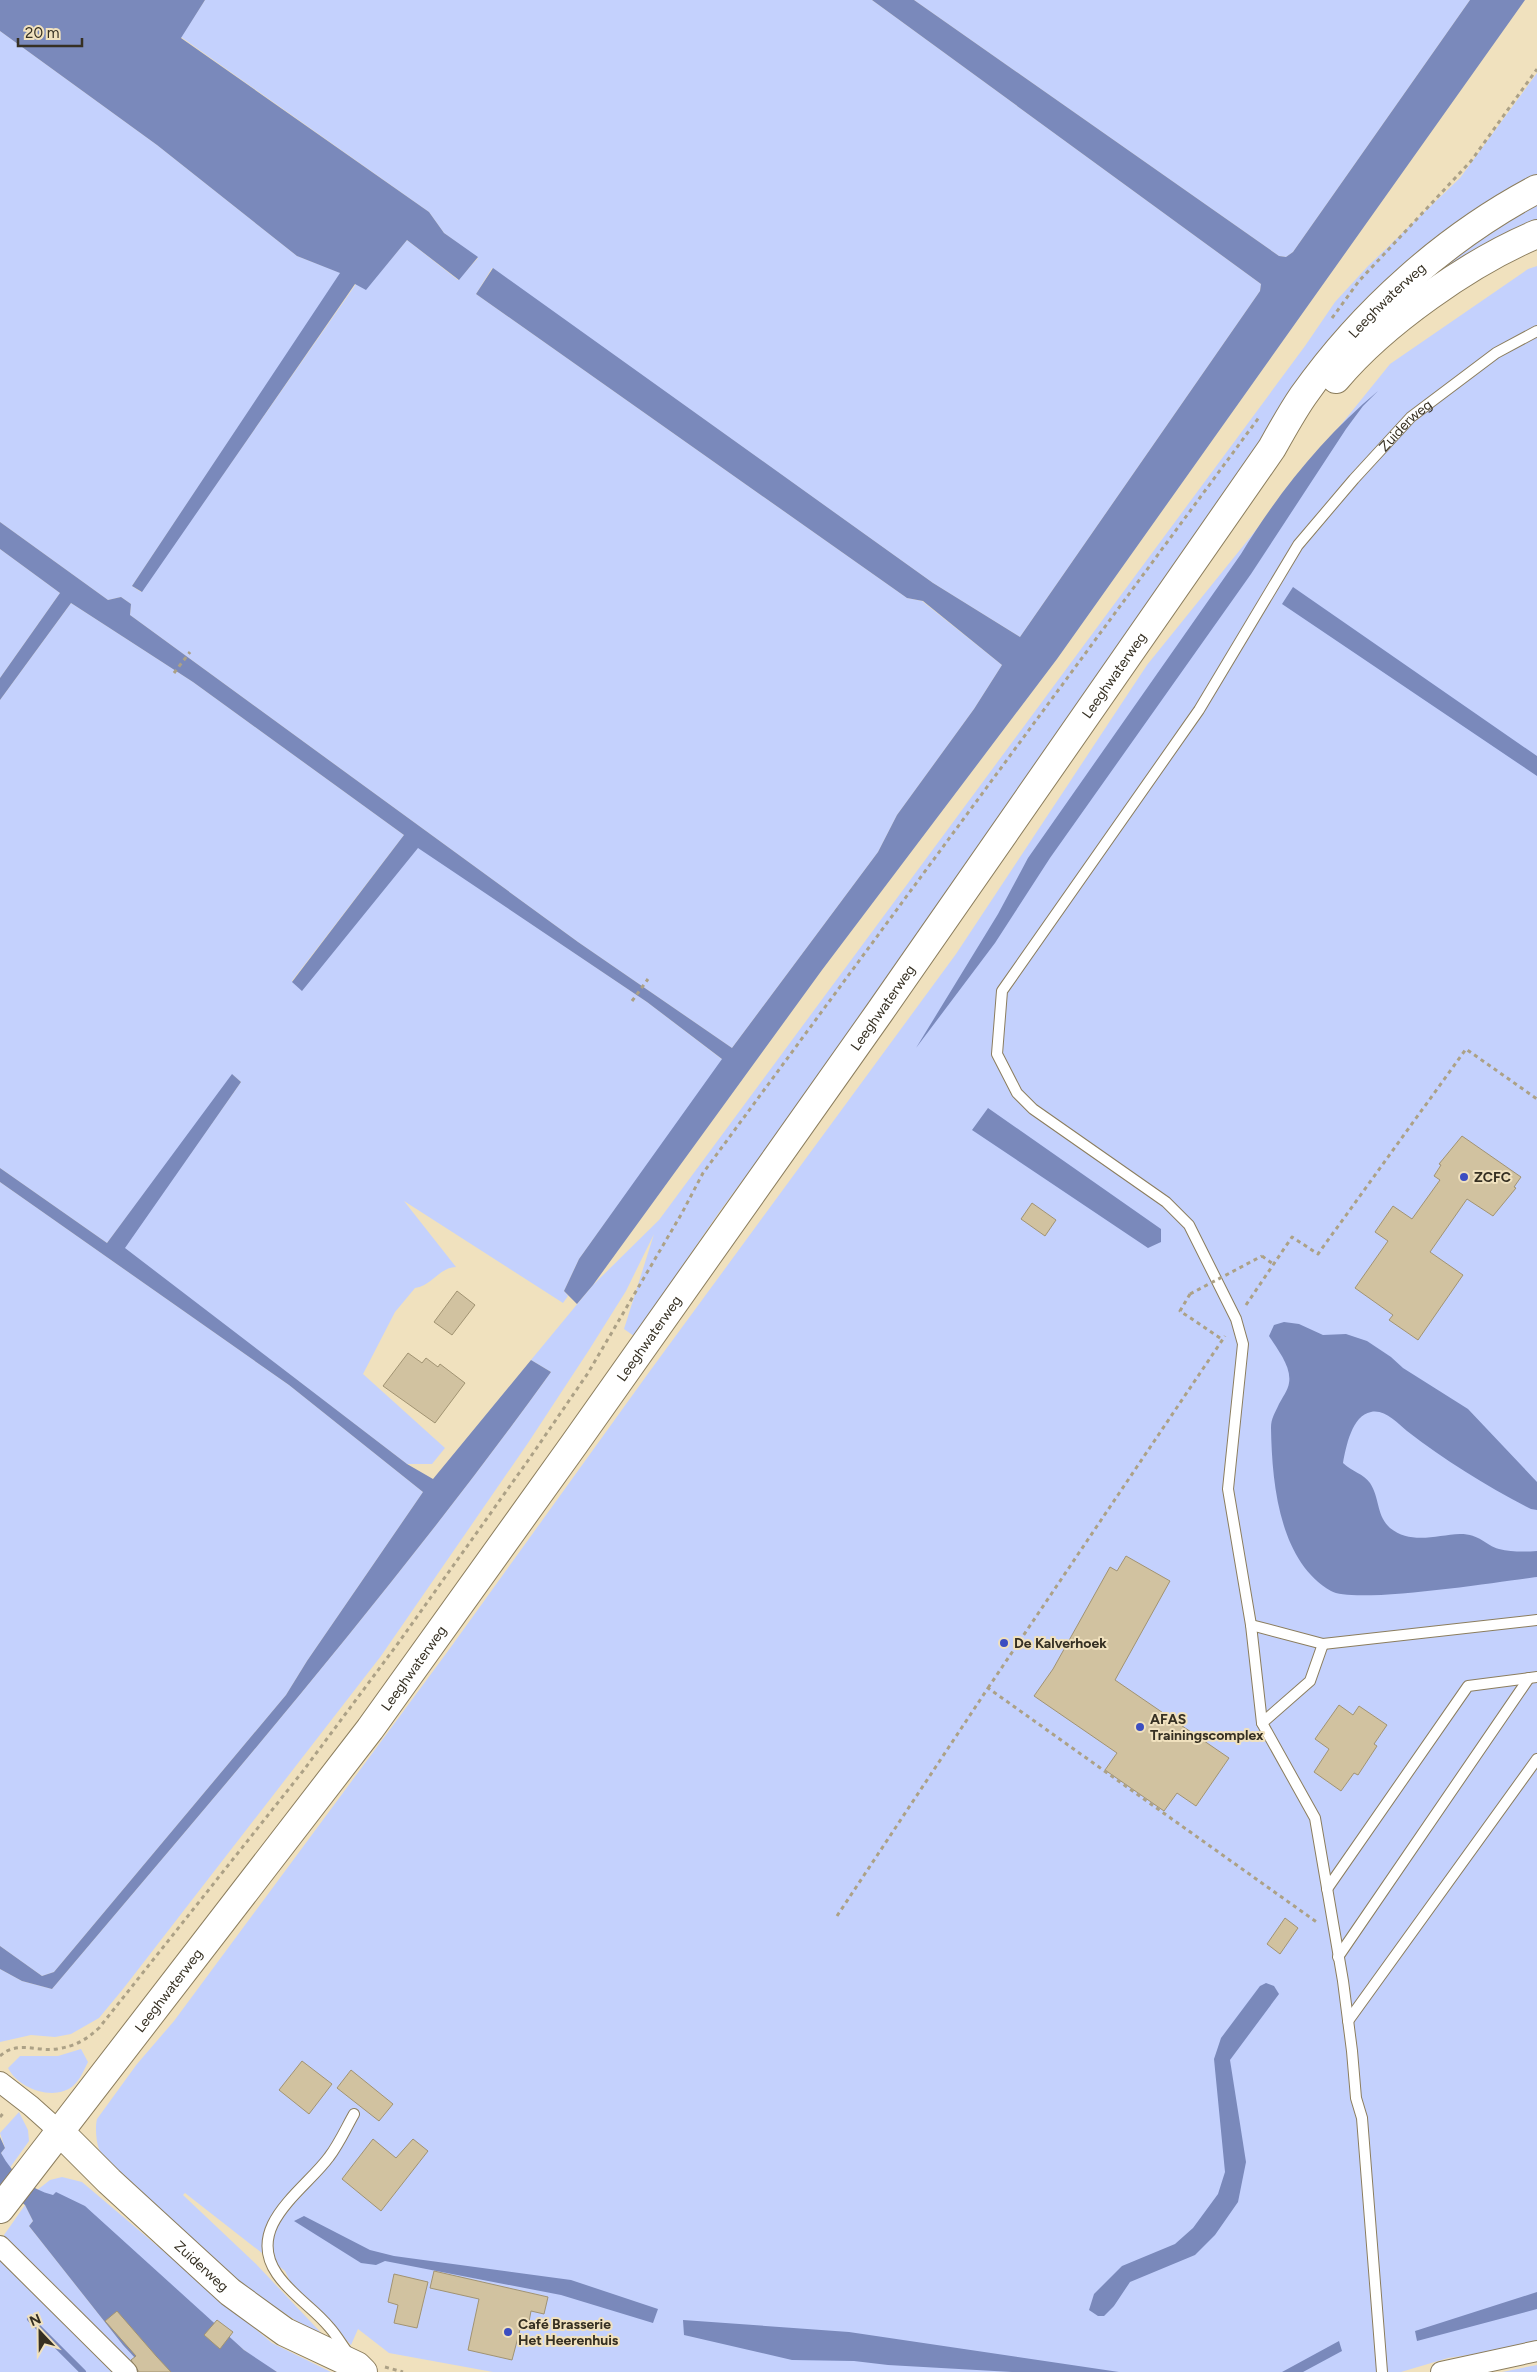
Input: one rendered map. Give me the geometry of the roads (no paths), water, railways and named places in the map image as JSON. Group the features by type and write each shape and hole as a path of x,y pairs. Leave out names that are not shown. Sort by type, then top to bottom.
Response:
{"main road":[{"name":"Leeghwaterweg","path":"6,2202 370,1729 575,1444 879,1013 1272,448 1302,397 1336,353 1370,316 1418,271 1466,232 1534,190"},
{"name":"Leeghwaterweg","path":"1272,448 1339,375 1402,318 1445,285 1537,234"},
{"name":"Zuiderweg","path":"60,2132 109,2182 230,2292 285,2332 360,2369"}],"street":[{"path":"0,2082 60,2132"},
{"path":"0,2246 127,2372"},
{"path":"1441,2372 1537,2351"}],"lane":[{"name":"Zuiderweg","path":"1262,1723 1251,1625 1228,1489 1243,1344 1236,1319 1188,1225 1166,1202 1033,1109 1018,1093 996,1054 1002,991 1199,710 1298,545 1354,478 1411,417 1496,353 1537,331"},
{"path":"1251,1625 1323,1644 1537,1620"},
{"path":"1323,1644 1310,1681 1262,1723 1315,1818 1348,2021 1356,2098 1362,2118 1382,2372"},
{"path":"1327,1889 1468,1686 1533,1678"},
{"path":"1338,1957 1533,1678"},
{"path":"1348,2021 1537,1759"},
{"path":"354,2114 329,2157 282,2206 273,2224 266,2248 276,2272 294,2296 330,2327 360,2369"}],"waterway":[{"path":"30,2319 83,2372"}],"place":[{"name":"ZCFC","path":"1464,1177"},
{"name":"De Kalverhoek","path":"1004,1643"},
{"name":"AFAS Trainingscomplex","path":"1140,1727"},
{"name":"Café Brasserie Het Heerenhuis","path":"508,2332"}]}
